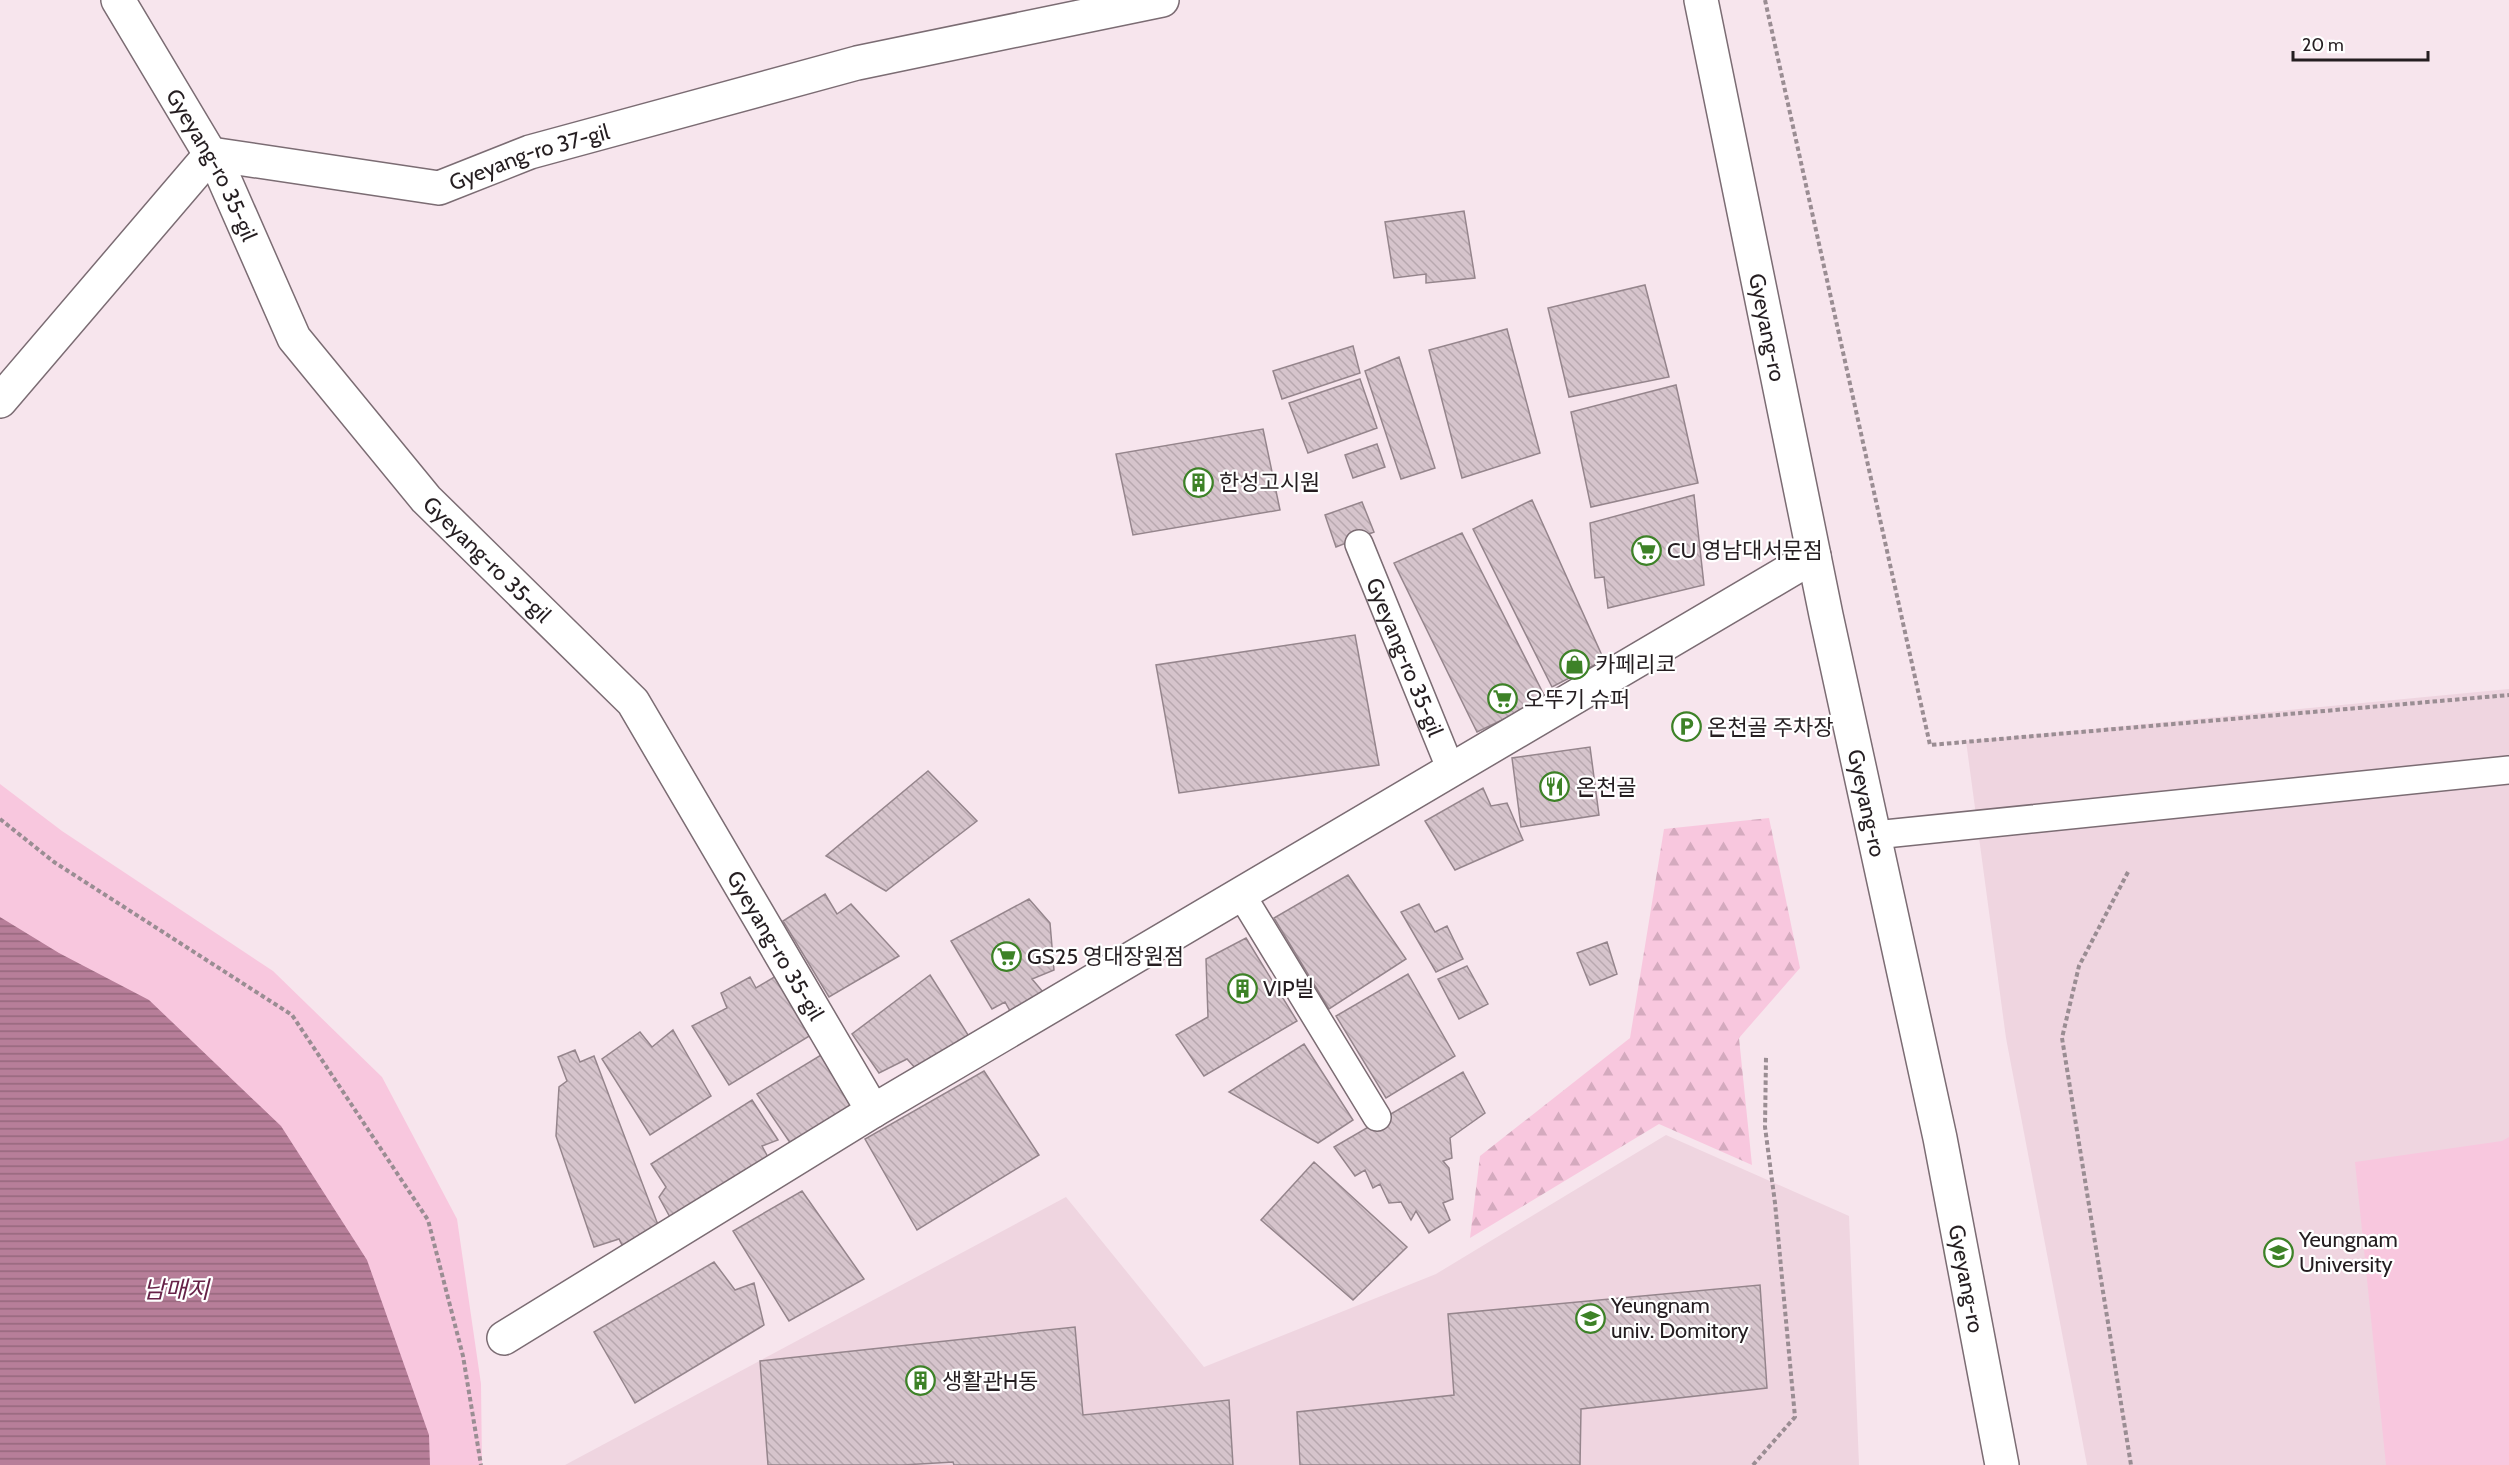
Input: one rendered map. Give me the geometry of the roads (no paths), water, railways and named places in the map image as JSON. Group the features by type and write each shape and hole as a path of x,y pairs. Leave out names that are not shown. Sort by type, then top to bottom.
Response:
{"street":[{"name":"Gyeyang-ro 35-gil","path":"118,0 222,174 294,338 426,499 633,702 873,1111"},
{"name":"Gyeyang-ro 37-gil","path":"211,154 439,188 530,152 857,63 1162,0"},
{"name":"Gyeyang-ro","path":"1701,0 1856,758 1940,1138 2002,1465"},
{"path":"0,401 211,154"},
{"path":"504,1338 873,1111 1814,556"}],"lane":[{"name":"Gyeyang-ro 35-gil","path":"1359,544 1451,770"},
{"path":"1875,836 2509,770"},
{"path":"1241,894 1377,1117"}],"water":[{"name":"남매지","path":"0,917 59,953 149,1000 281,1126 367,1260 429,1435 430,1465 0,1465"}],"place":[{"name":"한성고시원","path":"1198,482"},
{"name":"CU 영남대서문점","path":"1646,550"},
{"name":"카페리코","path":"1574,664"},
{"name":"오뚜기 슈퍼","path":"1503,699"},
{"name":"온천골 주차장","path":"1686,727"},
{"name":"온천골","path":"1555,787"},
{"name":"GS25 영대장원점","path":"1006,956"},
{"name":"VIP빌","path":"1242,988"},
{"name":"Yeungnam University","path":"2278,1252"},
{"name":"Yeungnam univ. Domitory","path":"1590,1318"},
{"name":"생활관H동","path":"921,1381"}]}
